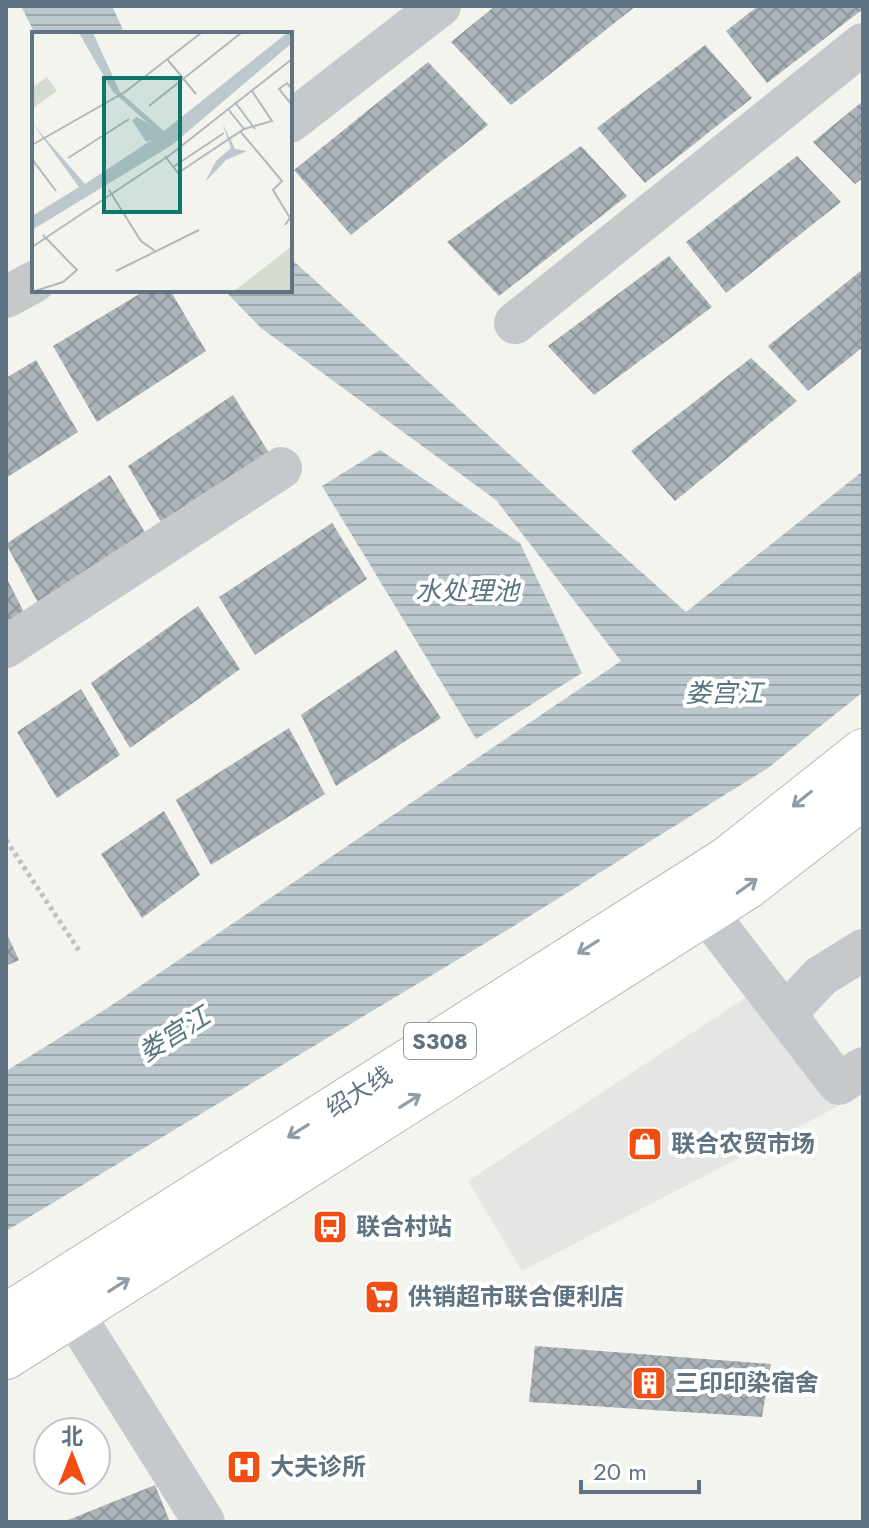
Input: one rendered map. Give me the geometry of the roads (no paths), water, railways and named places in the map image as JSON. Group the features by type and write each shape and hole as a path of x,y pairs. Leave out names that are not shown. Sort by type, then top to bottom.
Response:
{"main road":[{"name":"绍大线","path":"696,899 727,859 863,751"},
{"name":"绍大线","path":"6,1357 65,1300 696,899 747,887 863,797"},
{"name":"绍大线","path":"6,1316 65,1300"}],"street":[{"path":"292,120 440,6"},
{"path":"515,323 863,44"},
{"path":"6,297 32,283"},
{"path":"6,647 281,468"},
{"path":"696,899 839,1084 863,1068"},
{"path":"785,1014 821,976 863,950"},
{"path":"65,1300 204,1522"}],"water":[{"path":"21,6 112,6 124,32 34,32"},
{"name":"娄宫江","path":"292,260 686,612 863,471 863,692 768,768 517,924 6,1231 6,1071 106,1009 621,661 496,500 261,328 226,292 292,292"},
{"name":"水处理池","path":"380,450 520,543 582,673 476,739 322,486"}],"place":[{"name":"联合农贸市场","path":"645,1144"},
{"name":"联合村站","path":"330,1227"},
{"name":"供销超市联合便利店","path":"382,1297"},
{"name":"三印印染宿舍","path":"649,1383"},
{"name":"大夫诊所","path":"244,1467"}]}
